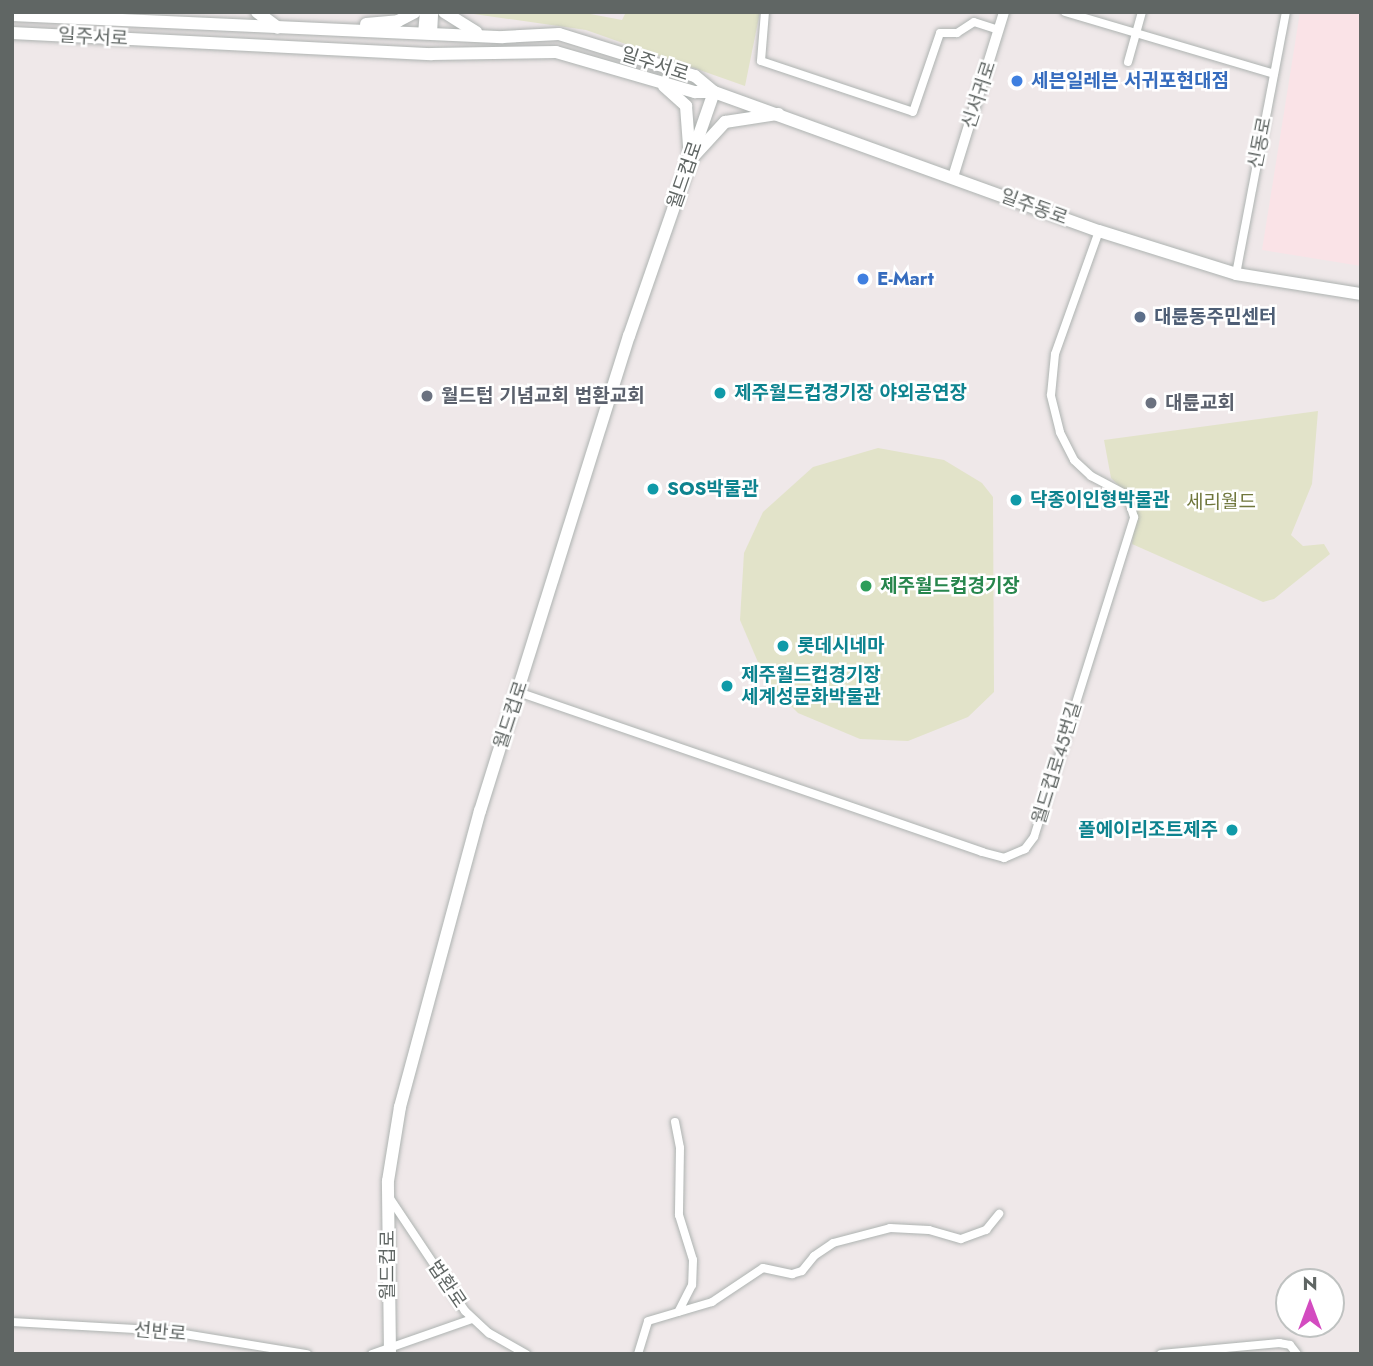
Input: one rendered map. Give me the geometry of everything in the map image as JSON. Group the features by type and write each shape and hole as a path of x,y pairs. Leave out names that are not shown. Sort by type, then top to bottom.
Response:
{"main road":[{"path":"222,25 237,12"},
{"path":"257,12 278,28"},
{"path":"340,30 356,23 398,21 415,12"},
{"path":"444,12 461,27 503,37"},
{"name":"일주서로","path":"12,15 503,37 559,34 695,76 714,92"},
{"name":"일주서로","path":"12,33 426,54 556,52 695,92 714,92"},
{"path":"426,54 427,34"},
{"path":"659,82 685,106 690,159"},
{"name":"일주동로","path":"714,92 1099,231 1236,274 1361,294"},
{"name":"월드컵로","path":"390,1350 388,1195 400,1107 476,823 629,336 714,92"},
{"path":"690,159 725,122 778,114"}],"street":[{"path":"425,12 427,34"},
{"path":"427,34 433,12"},
{"path":"765,12 761,61 913,112 940,33 957,33 974,22 999,30"},
{"name":"신서귀로","path":"953,177 1004,12"},
{"path":"1065,12 1274,74"},
{"path":"1128,62 1142,12"},
{"name":"신동로","path":"1236,274 1286,12"},
{"name":"월드컵로45번길","path":"518,692 982,852 1004,858 1025,849 1034,837 1134,517 1128,495 1091,476 1074,460 1060,432 1051,395 1055,354 1099,231"},
{"path":"675,1122 680,1148 679,1215 693,1260 692,1285 678,1312"},
{"name":"법환로","path":"388,1195 472,1319 526,1354"},
{"path":"638,1354 648,1321 712,1302 763,1268 792,1274 802,1271 814,1256 833,1243 890,1228 929,1230 961,1239 986,1230 999,1214"},
{"path":"372,1354 390,1350 472,1319"},
{"name":"선반로","path":"12,1322 166,1331 307,1354"},
{"path":"1161,1354 1279,1343 1290,1345 1297,1354"}],"shaded area":[{"path":"1300,12 1361,12 1361,266 1262,250"}],"green space":[{"path":"460,12 580,12 622,20 626,12 760,12 745,86 586,30"},
{"name":"세리월드","path":"1318,411 1312,484 1291,535 1303,546 1324,544 1330,554 1274,599 1263,602 1132,544 1137,503 1111,478 1104,440"},
{"name":"제주월드컵경기장","path":"878,448 944,460 982,483 993,497 994,692 968,717 908,741 860,739 798,713 766,681 740,620 744,553 763,512 813,467"}],"place":[{"name":"세븐일레븐 서귀포현대점","path":"1017,81"},
{"name":"E-Mart","path":"863,279"},
{"name":"대륜동주민센터","path":"1140,317"},
{"name":"제주월드컵경기장 야외공연장","path":"720,393"},
{"name":"월드텁 기념교회 법환교회","path":"427,396"},
{"name":"대륜교회","path":"1151,403"},
{"name":"SOS박물관","path":"653,489"},
{"name":"닥종이인형박물관","path":"1016,500"},
{"name":"제주월드컵경기장","path":"866,586"},
{"name":"롯데시네마","path":"783,646"},
{"name":"제주월드컵경기장 세계성문화박물관","path":"727,686"},
{"name":"폴에이리조트제주","path":"1232,830"}]}
